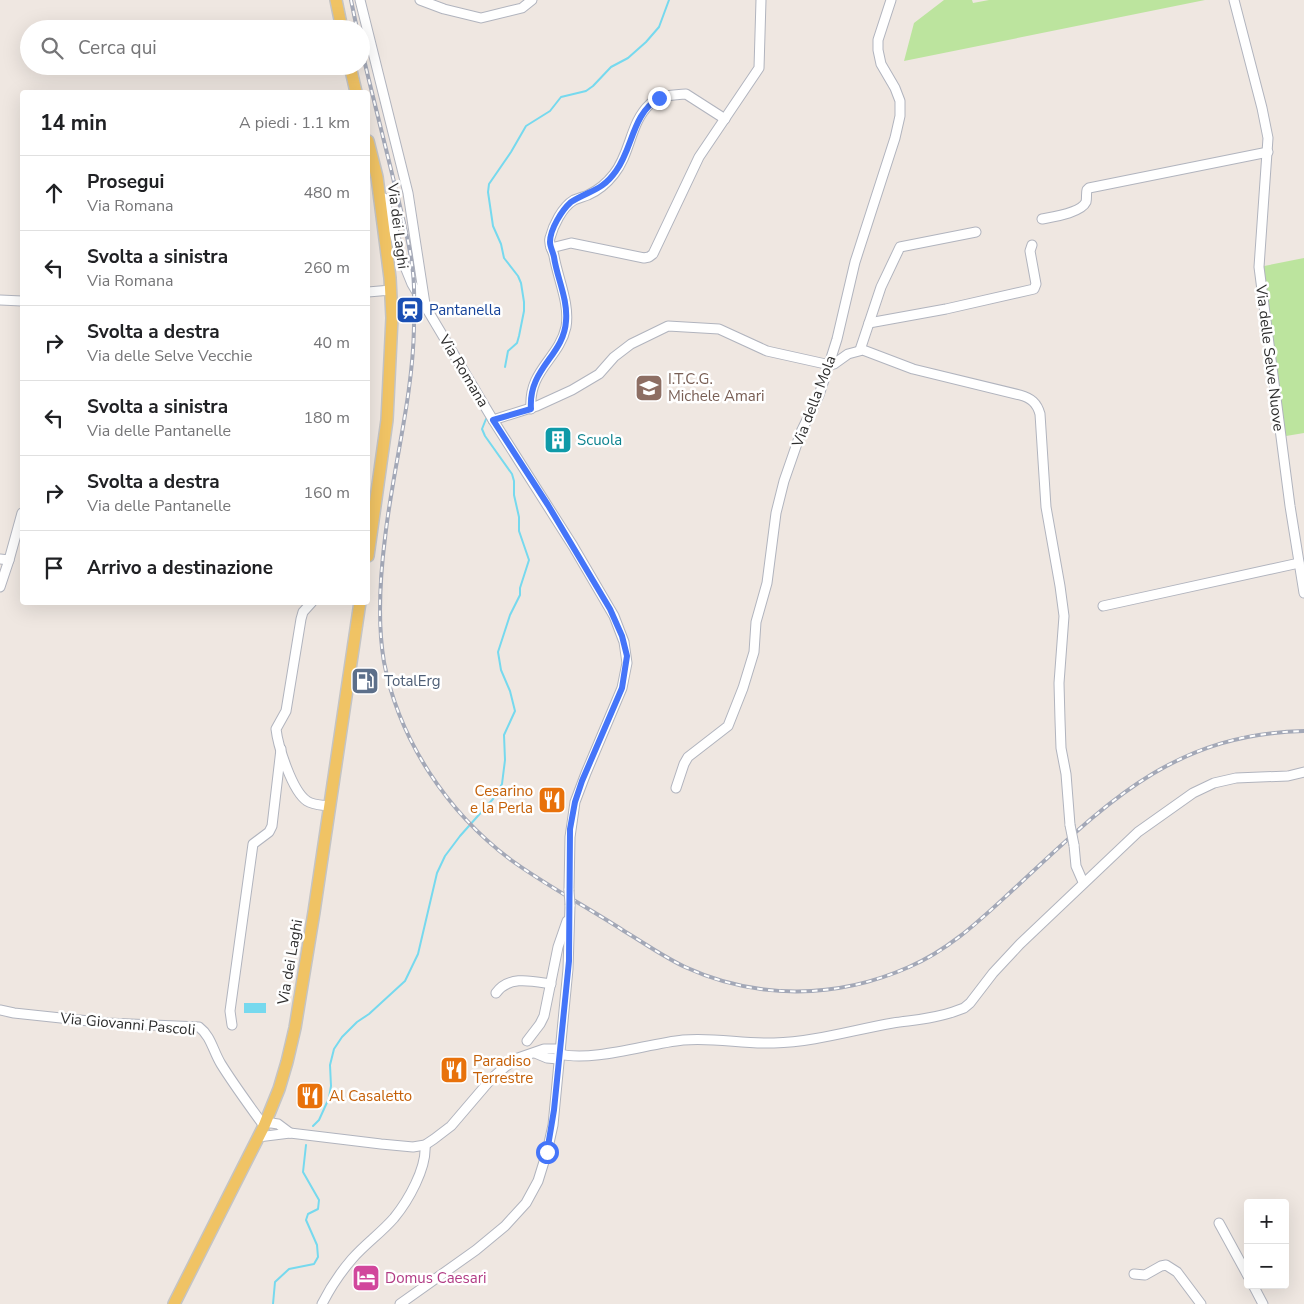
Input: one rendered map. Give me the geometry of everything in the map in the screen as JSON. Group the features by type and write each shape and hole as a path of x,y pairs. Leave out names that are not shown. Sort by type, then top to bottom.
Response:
{"main road":[{"path":"336,0 340,20"},
{"path":"352,75 356,90"},
{"name":"Via dei Laghi","path":"370,148 377,177 391,290 392,330 388,408 370,541"},
{"name":"Via dei Laghi","path":"174,1304 264,1129 284,1071 294,1028 314,912 360,605"}],"street":[{"path":"360,0 365,20"},
{"path":"420,0 444,9 481,18 522,8 532,0"},
{"path":"551,248 571,243 644,258 651,256 660,242 694,166 760,67 761,0"},
{"name":"Via della Mola","path":"676,788 688,757 728,726 743,688 754,652 756,622 767,583 779,500 801,432 818,395 829,364 855,262 900,119 899,98 881,64 878,50 878,40 891,0"},
{"name":"Via delle Selve Nuove","path":"1234,0 1266,122 1268,152 1259,267 1290,506 1304,593"},
{"path":"370,40 408,193 426,306"},
{"path":"531,409 530,395 534,382 553,354 566,327 565,303 550,240 554,226 567,206 576,199 604,185 616,172 628,151 641,116 651,102 659,98 686,94 725,119"},
{"path":"1042,219 1064,214 1083,205 1089,188 1268,152"},
{"name":"Via Romana","path":"377,177 404,266 414,288 493,420 548,505 608,605 618,623 627,664 622,688 575,802 570,837 569,961 553,1117 542,1173 530,1196 505,1226 400,1304"},
{"path":"860,350 881,287 900,247 976,232"},
{"path":"869,323 946,309 1034,289 1036,284 1030,251 1032,245"},
{"path":"370,292 391,290"},
{"path":"0,300 20,301"},
{"path":"493,420 531,409 596,376 611,359 624,349 640,338 668,326 719,329 739,336 764,349 829,364 834,364 848,354 860,350 913,369 1024,396 1034,401 1039,408 1041,418 1046,507 1064,616 1059,673 1061,748 1066,774 1070,825 1076,866 1083,882"},
{"path":"0,587 4,560 20,518"},
{"path":"1103,606 1299,563"},
{"path":"309,605 303,612 301,619 286,711 276,729 291,778 298,792 308,802 329,806"},
{"path":"232,1025 230,1011 253,844 269,832 272,826 281,749"},
{"path":"264,1129 406,1147 425,1145 451,1126 501,1069 518,1058 535,1052 547,1058 559,1054 582,1056 696,1039 767,1043 790,1042 836,1036 953,1012 964,1008 970,1003 1010,954 1083,882 1145,826 1199,789 1223,780 1288,776 1304,772"},
{"path":"1288,776 1304,780"},
{"path":"527,1041 542,1021 559,942 570,916"},
{"path":"496,994 500,988 515,981 525,980 551,984"},
{"name":"Via Giovanni Pascoli","path":"0,1010 108,1023 197,1026 206,1033 230,1079 264,1129"},
{"path":"270,1110 278,1124 290,1133"},
{"path":"264,1129 278,1124"},
{"path":"322,1304 340,1274 354,1257 394,1218 422,1168 425,1145"},
{"path":"1218,1223 1244,1269"},
{"path":"1134,1274 1145,1275 1166,1265 1177,1272 1201,1304"},
{"path":"1255,1289 1263,1304"}],"green space":[{"path":"944,0 972,0 973,3 989,0 1205,0 904,61 914,23"},
{"path":"1304,258 1304,433 1280,437 1259,267"}],"water":[{"path":"244,1003 266,1003 266,1013 244,1013"}],"waterway":[{"path":"505,367 508,351 517,343 524,311 524,302 521,283 504,258 501,244 493,226 488,192 489,184 526,126 550,111 561,97 586,91 611,67 628,58 659,27 669,0"},
{"path":"313,1126 319,1120 329,1098 331,1086 330,1065 334,1049 342,1037 357,1022 369,1014 405,981 418,954 437,873 445,856 493,799 502,784 505,760 504,735 515,711 510,691 501,670 498,652 510,615 520,595 520,588 529,560 519,531 519,517 512,474 485,436 482,429 486,419"},
{"path":"273,1304 275,1282 289,1269 314,1264 318,1257 317,1245 306,1220 308,1214 318,1209 319,1200 303,1172 306,1145"}],"railway":[{"path":"351,0 355,20"},
{"path":"368,75 406,229 414,286 413,353 382,568 380,631 384,662 391,691 401,719 429,772 466,820 488,841 525,870 662,954 685,967 712,978 769,990 825,990 854,985 882,978 909,967 952,942 978,921 1080,828 1144,779 1179,760 1216,745 1257,735 1304,731"}],"place":[{"name":"Pantanella","path":"410,310"},
{"name":"I.T.C.G. Michele Amari","path":"649,388"},
{"name":"Scuola","path":"558,440"},
{"name":"TotalErg","path":"365,681"},
{"name":"Cesarino e la Perla","path":"552,800"},
{"name":"Paradiso Terrestre","path":"454,1070"},
{"name":"Al Casaletto","path":"310,1096"},
{"name":"Domus Caesari","path":"366,1278"}],"route":[{"path":"547,1152 554,1110 569,961 570,829 575,802 582,781 620,695 626,672 627,656 618,623 548,505 493,420 531,409 530,395 534,382 553,354 565,330 565,303 554,254 550,245 554,226 571,202 596,191 616,172 628,151 635,127 644,110 651,102 659,98"}]}
